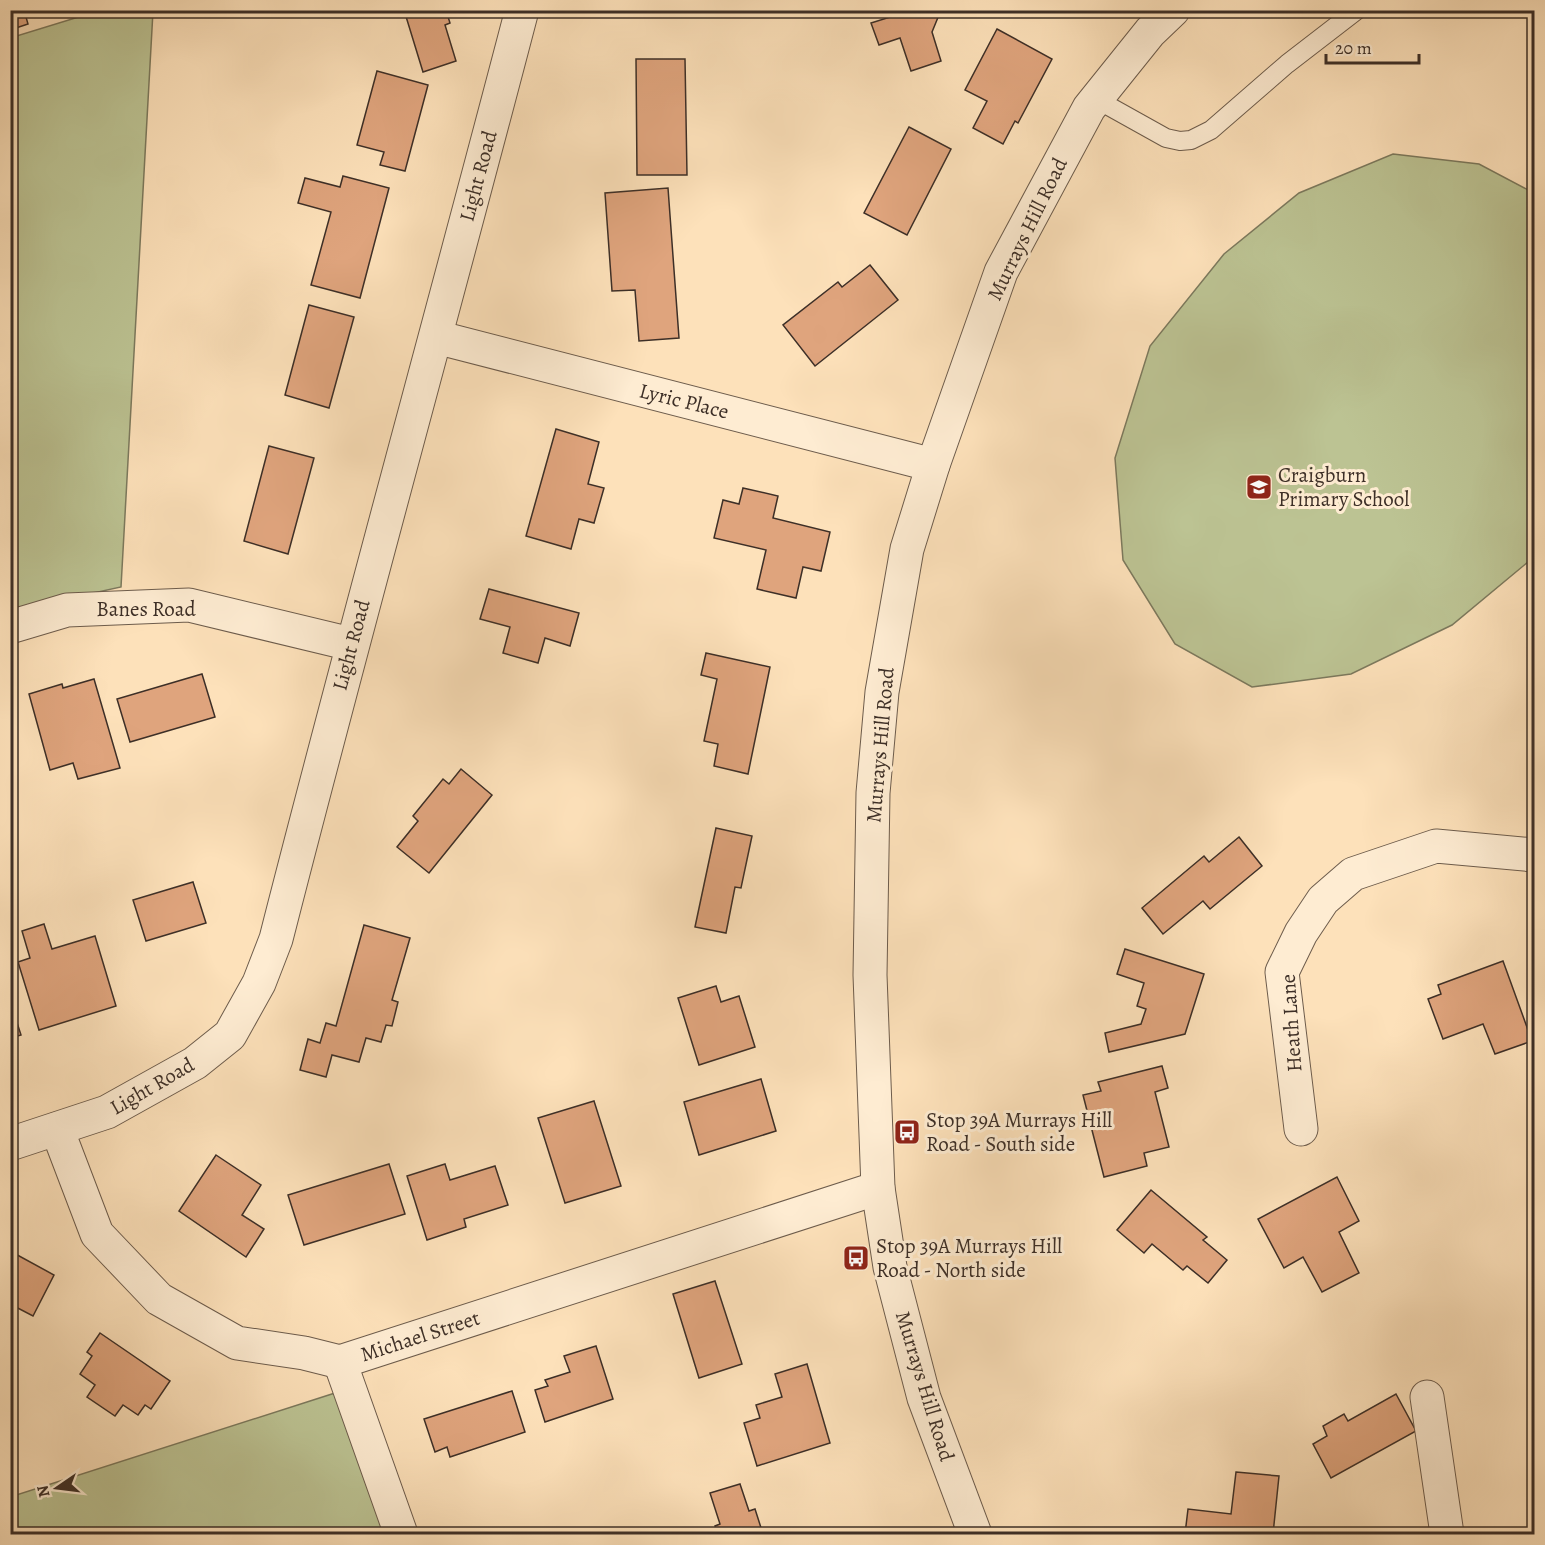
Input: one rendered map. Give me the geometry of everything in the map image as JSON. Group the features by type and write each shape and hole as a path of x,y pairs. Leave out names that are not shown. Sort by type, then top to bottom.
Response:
{"street":[{"name":"Light Road","path":"10,1144 108,1112 195,1063 230,1035 259,983 276,939 351,644 436,337 522,10"},
{"name":"Murrays Hill Road","path":"975,1534 924,1398 890,1267 878,1188 870,975 873,793 882,692 907,549 933,465 1001,272 1089,108 1150,32 1173,10"},
{"name":"Lyric Place","path":"436,337 933,465"},
{"name":"Banes Road","path":"10,627 67,610 189,604 351,644"},
{"name":"Heath Lane","path":"1301,1129 1282,972 1301,933 1323,900 1353,874 1436,846 1534,855"},
{"name":"Michael Street","path":"57,1129 97,1234 159,1299 237,1343 304,1353 340,1362 878,1188"},
{"path":"340,1362 401,1534"},
{"path":"1427,1397 1447,1534"}],"lane":[{"path":"1096,99 1166,138 1179,141 1191,140 1211,130 1287,64 1357,10"}],"green space":[{"path":"98,11 153,11 121,587 11,611 10,38"},
{"path":"1393,154 1479,164 1534,193 1534,557 1452,625 1351,674 1252,687 1175,644 1123,560 1115,458 1150,346 1224,254 1299,193"},
{"path":"335,1393 385,1534 11,1534 10,1497"}],"building":[{"path":"10,10 24,10 28,24 10,30"},
{"path":"404,10 446,10 450,23 445,25 456,61 423,72"},
{"path":"641,10 703,10 703,16 641,17"},
{"path":"901,10 941,10 932,32 941,61 911,71 900,38 879,45 871,23 900,14"},
{"path":"997,29 1052,59 1018,123 1015,121 1003,144 973,128 987,101 965,90"},
{"path":"636,59 685,59 687,175 637,175"},
{"path":"377,71 428,85 405,171 380,165 384,152 357,145"},
{"path":"909,127 951,149 907,235 864,213"},
{"path":"343,176 389,188 360,298 311,285 331,212 298,203 305,178 340,187"},
{"path":"668,188 679,338 639,341 635,290 612,291 605,193"},
{"path":"870,265 898,300 815,366 783,325 838,282 842,287"},
{"path":"309,305 354,317 329,408 285,395"},
{"path":"556,429 599,442 588,484 604,488 594,523 579,519 571,549 526,536"},
{"path":"269,446 314,458 288,554 244,541"},
{"path":"743,488 778,496 773,518 830,532 821,571 803,567 796,598 757,589 766,550 714,538 723,500 739,504"},
{"path":"489,589 579,613 570,646 545,638 538,663 503,653 510,627 480,619"},
{"path":"706,653 770,667 748,774 714,766 718,744 704,741 717,679 701,675"},
{"path":"202,674 215,717 130,742 117,699"},
{"path":"94,679 120,768 78,779 73,763 50,770 29,694 62,684 63,688"},
{"path":"461,769 492,795 429,873 397,847 418,821 413,816 443,779 449,784"},
{"path":"716,828 752,836 741,888 735,887 726,933 695,927"},
{"path":"1239,837 1262,866 1210,909 1203,901 1163,934 1142,908 1204,856 1209,862"},
{"path":"193,882 206,923 146,941 133,900"},
{"path":"44,924 52,949 95,936 116,1006 39,1030 18,962 30,958 22,931"},
{"path":"364,925 410,938 392,1000 398,1002 392,1026 386,1025 381,1042 366,1038 359,1062 332,1055 326,1077 300,1070 308,1039 320,1043 326,1023 336,1026"},
{"path":"1125,949 1204,974 1185,1034 1109,1052 1105,1033 1141,1024 1146,1009 1137,1006 1144,983 1117,974"},
{"path":"1503,961 1532,1041 1495,1054 1483,1024 1443,1039 1428,999 1441,994 1438,985"},
{"path":"716,986 721,1002 739,996 755,1047 699,1065 678,998"},
{"path":"10,1001 21,1035 10,1038"},
{"path":"1162,1066 1168,1088 1155,1092 1169,1147 1144,1153 1147,1166 1104,1177 1083,1095 1101,1091 1098,1082"},
{"path":"761,1079 776,1131 699,1155 684,1102"},
{"path":"594,1101 621,1186 565,1203 538,1118"},
{"path":"216,1155 261,1185 242,1215 264,1229 246,1257 179,1211"},
{"path":"389,1164 405,1214 304,1245 288,1195"},
{"path":"445,1164 450,1180 495,1166 508,1205 464,1219 466,1227 427,1240 407,1176"},
{"path":"1337,1177 1359,1221 1339,1232 1359,1273 1322,1292 1303,1257 1284,1268 1258,1219"},
{"path":"1151,1190 1207,1237 1203,1240 1227,1260 1208,1283 1187,1266 1183,1270 1152,1244 1144,1253 1117,1230"},
{"path":"10,1251 54,1275 33,1316 10,1304"},
{"path":"715,1281 742,1364 699,1378 673,1294"},
{"path":"100,1333 170,1381 151,1409 145,1405 138,1415 123,1405 115,1416 87,1397 95,1385 80,1374 92,1356 87,1352"},
{"path":"596,1346 613,1399 545,1422 535,1390 548,1386 545,1380 570,1372 564,1356"},
{"path":"807,1364 830,1443 757,1466 744,1423 760,1418 756,1405 782,1397 775,1374"},
{"path":"512,1391 525,1432 450,1457 447,1447 435,1452 424,1419"},
{"path":"1396,1394 1416,1431 1331,1478 1313,1444 1327,1436 1323,1426 1344,1414 1348,1421"},
{"path":"1236,1472 1279,1476 1273,1534 1185,1534 1188,1509 1231,1514"},
{"path":"740,1484 749,1511 755,1509 763,1534 718,1534 715,1526 720,1524 710,1493"}],"place":[{"name":"Craigburn Primary School","path":"1259,487"},
{"name":"Stop 39A Murrays Hill Road - South side","path":"907,1132"},
{"name":"Stop 39A Murrays Hill Road - North side","path":"856,1258"}]}
